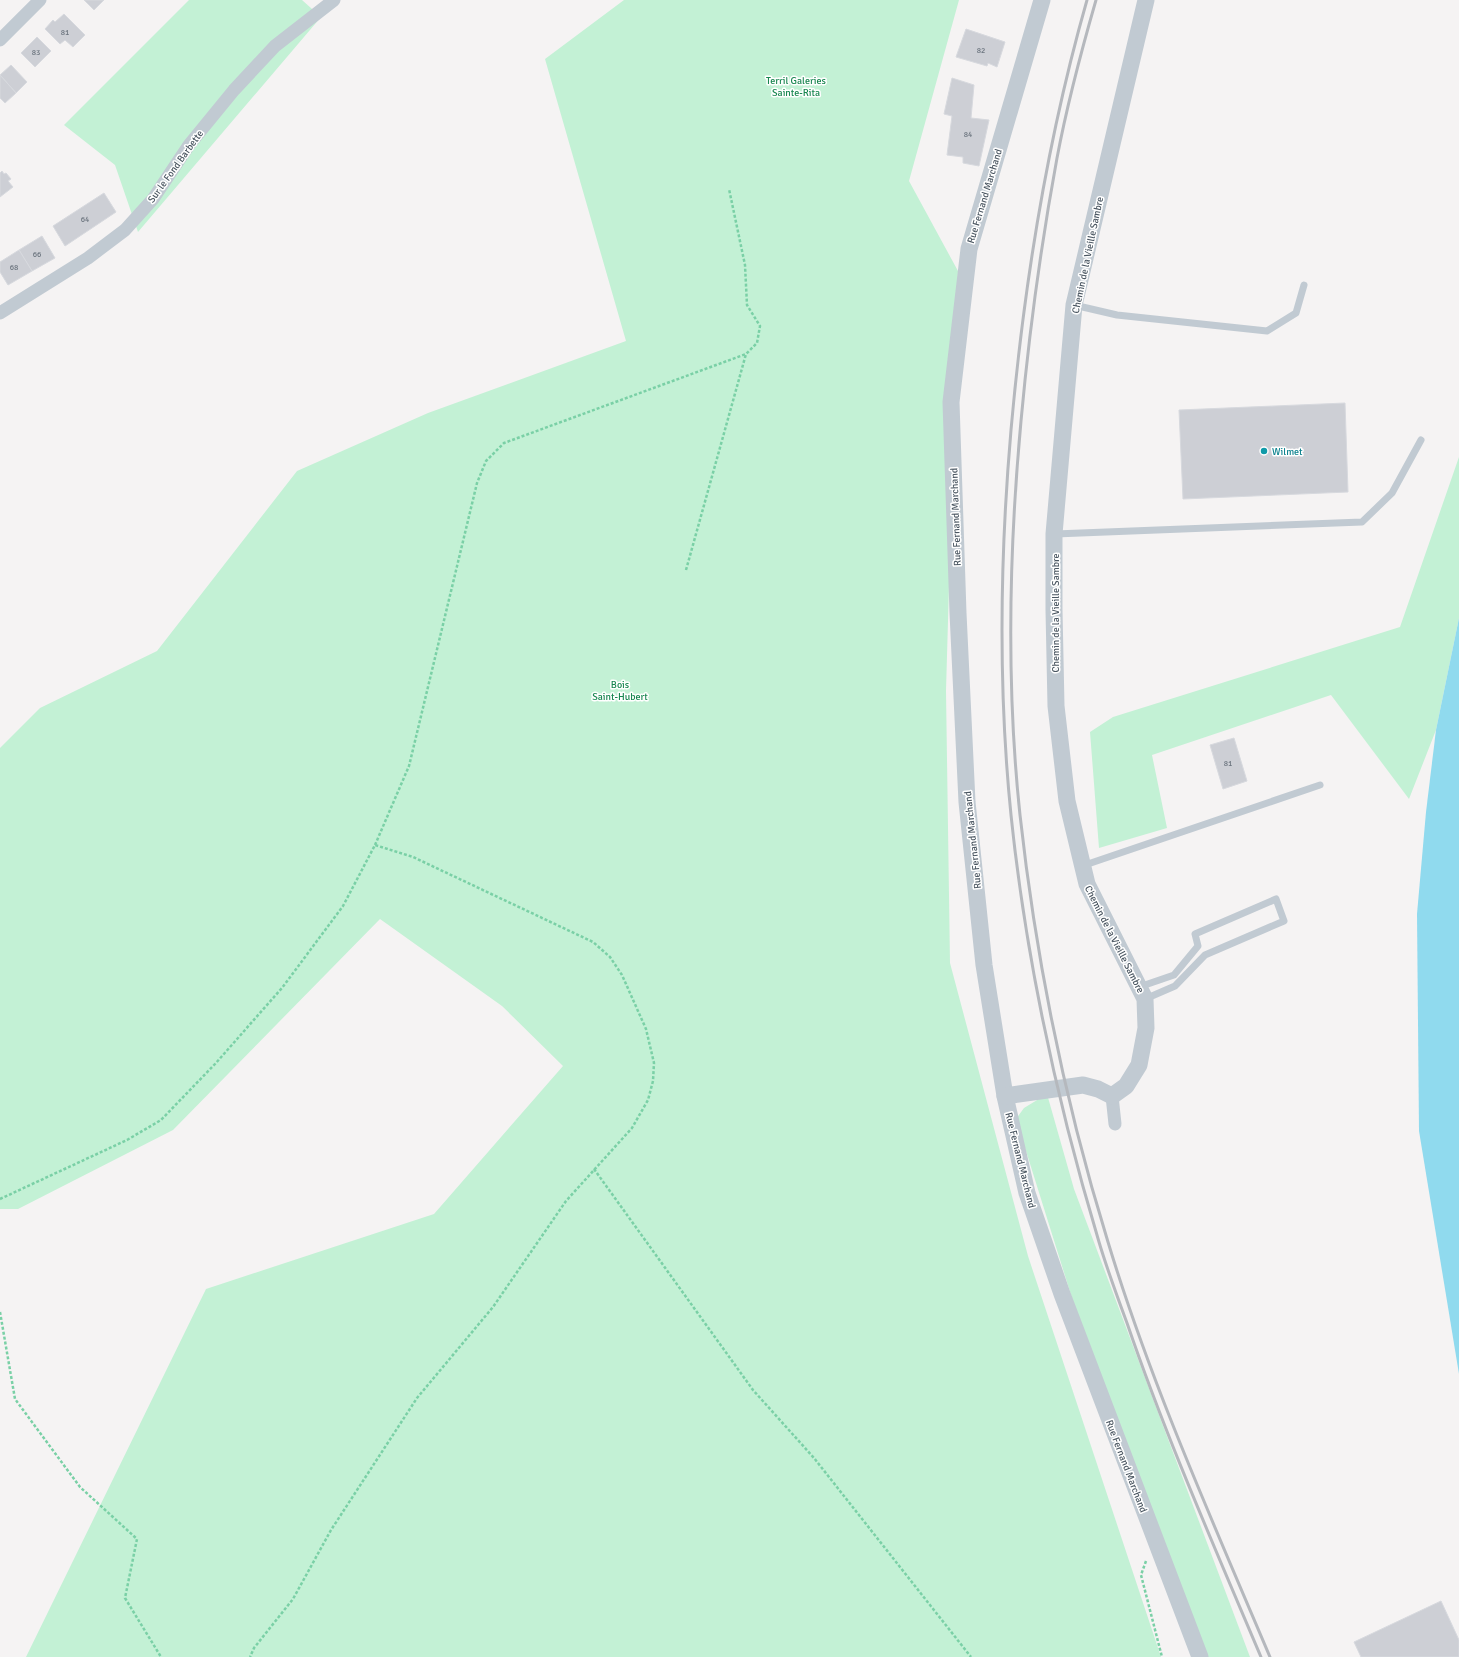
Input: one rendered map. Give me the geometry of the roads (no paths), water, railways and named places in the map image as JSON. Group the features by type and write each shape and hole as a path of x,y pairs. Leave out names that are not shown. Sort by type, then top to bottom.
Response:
{"street":[{"path":"0,40 40,0"},
{"name":"Sur le Fond Barbette","path":"0,314 88,258 125,230 153,199 189,145 234,90 275,46 334,0"},
{"name":"Rue Fernand Marchand","path":"1042,0 969,249 951,402 958,613 967,802 984,965 1005,1096 1027,1193 1062,1294 1200,1657"},
{"name":"Chemin de la Vieille Sambre","path":"1112,1096 1126,1086 1139,1065 1146,1028 1142,993 1087,884 1067,801 1056,706 1054,534 1074,305 1146,0"},
{"path":"1005,1096 1082,1086 1098,1089 1112,1096 1115,1124"}],"lane":[{"path":"1074,305 1117,315 1267,331 1296,313 1304,285"},
{"path":"1054,534 1362,522 1392,493 1421,440"},
{"path":"1082,866 1320,785"},
{"path":"1276,899 1284,921 1205,954 1175,986 1142,993 1174,975 1198,946 1195,934 1276,899"}],"water":[{"path":"1459,618 1459,1374 1419,1131 1417,914 1426,812 1436,730"}],"railway":[{"path":"1087,0 1060,106 1049,159 1030,267 1016,375 1007,478 1002,622 1004,719 1011,815 1017,869 1034,977 1057,1084 1099,1242 1158,1408 1191,1491 1261,1657"},
{"path":"1096,0 1065,118 1057,158 1036,289 1021,421 1014,519 1011,618 1013,716 1020,815 1034,923 1054,1031 1078,1137 1108,1242 1143,1347 1163,1400 1270,1657"}],"place":[{"name":"Wilmet","path":"1264,451"}],"park label":[{"name":"Terril Galeries Sainte-Rita","path":"796,86"},
{"name":"Bois Saint-Hubert","path":"620,690"}]}
